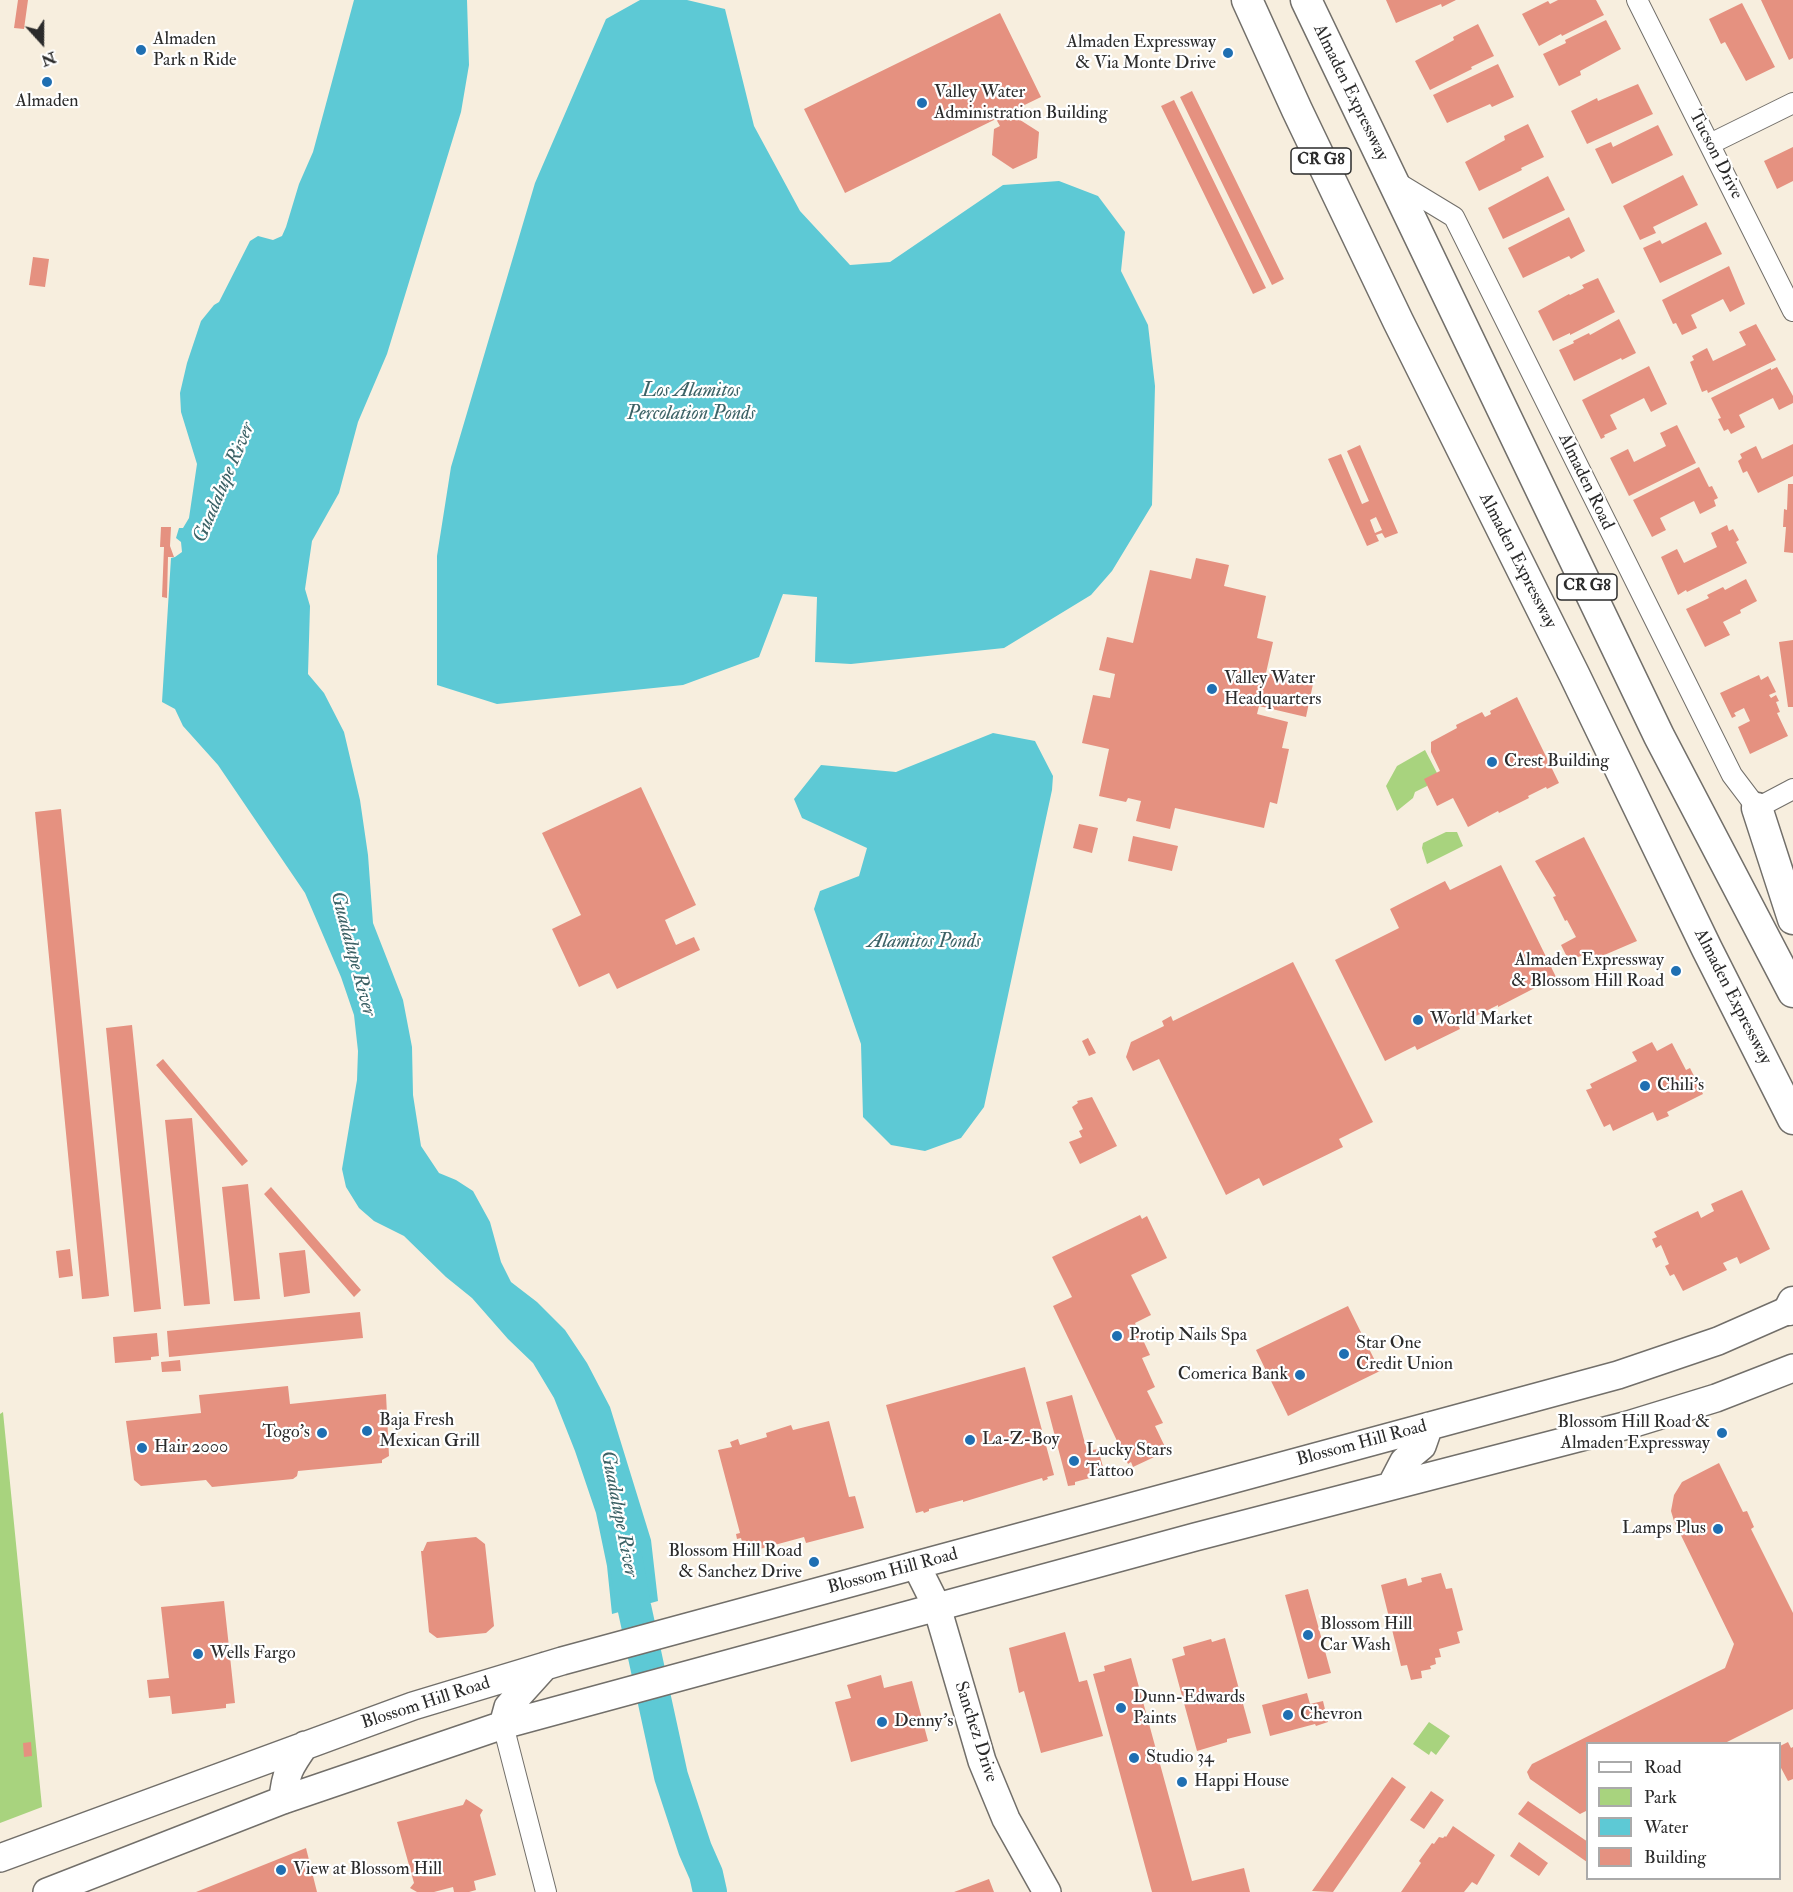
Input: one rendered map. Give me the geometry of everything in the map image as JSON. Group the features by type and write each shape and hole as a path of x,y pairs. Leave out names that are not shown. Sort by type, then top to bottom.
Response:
{"main road":[{"name":"Almaden Expressway","path":"1247,0 1301,120 1418,363 1793,1119"},
{"name":"Almaden Expressway","path":"1313,7 1391,178 1659,736 1793,992"},
{"path":"1756,808 1793,918"},
{"name":"Blossom Hill Road","path":"0,1858 413,1706 554,1663 1644,1367 1718,1341 1792,1307"},
{"path":"47,1892 283,1800 503,1725 937,1607 1628,1425 1716,1398 1793,1368"},
{"path":"1391,1486 1404,1461 1422,1446 1429,1426"},
{"name":"Sanchez Drive","path":"916,1565 937,1607 982,1761 1006,1819 1047,1892"},
{"path":"503,1725 507,1707 554,1663"},
{"path":"283,1800 287,1772 305,1745"}],"street":[{"name":"Tucson Drive","path":"1637,0 1793,311"},
{"path":"1710,144 1793,103"},
{"name":"Almaden Road","path":"1391,178 1454,217 1732,775 1756,808"},
{"path":"1756,808 1793,789"},
{"path":"503,1725 546,1892"}],"green space":[{"path":"1425,750 1437,773 1427,786 1415,792 1413,798 1397,811 1386,786 1397,766"},
{"path":"1446,832 1457,832 1463,846 1427,864 1422,848 1423,843"},
{"path":"3,1412 42,1807 0,1823 0,1414"},
{"path":"1429,1722 1450,1736 1436,1755 1431,1751 1429,1755 1413,1744"}],"water":[{"path":"354,0 467,0 469,65 461,112 387,354 358,422 339,493 312,541 305,589 310,606 308,674 324,693 344,732 360,800 368,855 373,923 403,1000 412,1047 413,1095 421,1146 439,1173 473,1191 490,1222 501,1262 511,1282 537,1302 565,1330 587,1363 610,1407 651,1540 658,1601 612,1614 607,1566 596,1513 554,1398 533,1363 508,1339 472,1298 446,1277 404,1236 374,1221 359,1208 346,1187 342,1169 357,1080 358,1051 354,1015 341,977 305,893 218,765 183,726 175,709 162,702 171,558 182,552 181,542 176,538 179,528 183,528 189,518 197,464 181,412 180,393 187,363 201,321 219,302 250,241 258,236 273,240 282,236 299,184 313,152"},
{"name":"Los Alamitos Percolation Ponds","path":"640,0 687,0 725,9 754,126 800,211 850,265 890,262 1003,185 1059,181 1098,196 1125,232 1121,271 1148,325 1155,386 1152,505 1112,571 1091,595 1004,648 851,664 815,662 817,597 783,594 759,657 683,685 497,704 437,685 437,556 451,467 535,183 606,19"},
{"name":"Alamitos Ponds","path":"993,733 1035,741 1053,776 1052,790 984,1107 961,1138 925,1151 891,1145 863,1117 861,1044 814,909 820,891 859,876 867,848 802,818 794,799 821,765 896,772"}],"building":[{"path":"18,0 28,0 24,29 14,28"},
{"path":"1386,0 1456,0 1396,23"},
{"path":"1558,0 1596,0 1604,15 1539,46 1522,14 1548,1 1550,4"},
{"path":"1761,0 1793,0 1793,58 1789,60"},
{"path":"1742,3 1775,67 1746,81 1725,42 1721,44 1709,19"},
{"name":"Valley Water Administration Building","path":"1000,13 1041,97 1006,114 1010,121 1017,118 1039,132 1037,158 1013,169 992,155 994,129 1000,126 996,119 845,193 804,109"},
{"path":"1606,20 1621,49 1580,71 1581,75 1559,86 1543,54 1566,43 1565,40"},
{"path":"1478,24 1494,56 1430,90 1415,61"},
{"path":"1498,64 1514,97 1492,107 1490,104 1447,123 1433,95"},
{"path":"1638,84 1653,114 1587,144 1571,111 1597,98 1598,101"},
{"path":"1192,91 1284,279 1272,285 1180,97"},
{"path":"1174,100 1266,288 1253,294 1161,106"},
{"path":"1528,124 1544,157 1479,191 1465,162 1505,140 1504,136"},
{"path":"1658,125 1673,155 1612,184 1595,149 1611,142 1613,147"},
{"path":"1793,147 1793,181 1777,189 1764,161"},
{"path":"1683,175 1698,205 1653,227 1656,233 1640,240 1623,206"},
{"path":"1548,176 1565,210 1503,239 1488,208"},
{"path":"1569,217 1585,251 1571,259 1569,256 1523,278 1508,248"},
{"path":"1706,222 1722,254 1660,283 1643,248 1660,240 1662,244"},
{"path":"33,257 49,259 45,287 29,285"},
{"path":"1729,266 1745,304 1730,312 1723,299 1691,315 1697,328 1682,335 1676,323 1673,324 1662,300"},
{"path":"1598,278 1615,312 1553,341 1538,311 1584,288 1582,285"},
{"path":"1619,319 1636,353 1574,381 1559,350"},
{"path":"1756,324 1776,360 1708,393 1707,390 1702,392 1690,362 1694,360 1692,356 1707,348 1713,361 1746,345 1739,332"},
{"path":"1649,366 1667,404 1651,412 1644,398 1610,415 1617,429 1604,435 1605,437 1601,439 1582,400"},
{"path":"1777,367 1793,396 1793,403 1779,410 1773,398 1739,415 1745,427 1731,434 1728,429 1724,431 1718,419 1721,418 1711,398"},
{"path":"1677,425 1696,463 1629,496 1610,458 1628,449 1634,462 1666,446 1660,433"},
{"path":"1793,444 1793,476 1758,493 1747,471 1743,473 1738,461 1742,458 1740,454 1756,446 1762,459"},
{"path":"1360,445 1398,533 1385,538 1382,533 1376,535 1379,541 1367,546 1328,459 1341,454 1362,504 1369,501 1347,451","holes":["1376,517 1382,530 1375,533 1370,520"]},
{"path":"1699,467 1709,487 1712,486 1718,498 1714,500 1716,506 1700,514 1694,501 1660,518 1666,530 1652,537 1633,500"},
{"path":"1788,484 1793,484 1793,553 1784,552 1786,527 1783,527 1784,509 1787,510"},
{"path":"1727,525 1729,531 1733,529 1739,540 1736,542 1747,563 1678,595 1661,557 1677,549 1684,563 1717,547 1711,533"},
{"path":"161,527 171,527 170,546 174,557 168,557 167,598 162,597 164,547 160,547"},
{"name":"Valley Water Headquarters","path":"1196,558 1229,565 1224,586 1266,596 1257,638 1273,642 1266,673 1313,684 1306,717 1259,706 1257,714 1288,722 1282,748 1289,749 1277,804 1270,802 1264,828 1175,808 1170,829 1136,821 1141,801 1128,798 1126,802 1099,796 1109,749 1082,743 1093,695 1110,698 1115,674 1099,670 1107,637 1133,643 1150,570 1191,579"},
{"path":"1746,579 1757,601 1740,610 1741,613 1723,622 1730,635 1705,647 1686,609 1709,598 1707,595 1723,587 1725,590"},
{"path":"1793,640 1793,707 1788,707 1779,642"},
{"path":"1759,675 1761,680 1768,676 1776,692 1769,695 1771,698 1776,695 1779,701 1776,702 1780,712 1777,713 1788,736 1750,754 1738,727 1750,721 1744,708 1734,713 1736,716 1732,718 1720,693"},
{"name":"Crest Building","path":"1517,697 1559,783 1547,789 1546,787 1528,796 1529,798 1468,827 1453,798 1437,806 1424,779 1440,771 1431,752 1431,742 1457,728 1456,725 1482,712 1485,717 1491,714 1490,711"},
{"path":"641,787 696,905 665,920 676,945 694,937 700,950 617,989 609,973 579,987 552,929 581,915 542,833"},
{"path":"61,809 109,1296 82,1299 35,812"},
{"path":"1079,824 1098,828 1092,853 1073,848"},
{"path":"1133,836 1178,846 1172,871 1128,861"},
{"path":"1584,837 1637,941 1602,956 1603,959 1588,966 1583,955 1569,961 1561,945 1576,937 1567,920 1565,921 1553,897 1556,896 1535,861"},
{"path":"1501,865 1556,977 1458,1025 1460,1029 1417,1050 1415,1046 1385,1061 1335,960 1399,928 1390,909 1445,881 1450,890"},
{"path":"1293,962 1373,1122 1339,1139 1343,1147 1263,1186 1259,1178 1226,1195 1159,1059 1133,1071 1126,1057 1131,1042 1164,1026 1162,1021 1171,1016 1173,1021"},
{"path":"132,1025 161,1309 134,1312 106,1028"},
{"path":"1088,1038 1096,1053 1089,1056 1082,1041"},
{"name":"Chili's","path":"1652,1042 1657,1051 1672,1043 1686,1070 1690,1068 1703,1094 1667,1112 1669,1116 1657,1121 1653,1112 1613,1131 1610,1124 1604,1127 1586,1090 1592,1088 1590,1084 1637,1061 1632,1052"},
{"path":"163,1059 248,1161 242,1166 156,1065"},
{"path":"1092,1097 1117,1146 1080,1164 1069,1142 1082,1137 1079,1131 1083,1129 1072,1107 1078,1103 1077,1101"},
{"path":"192,1118 210,1304 184,1306 165,1120"},
{"path":"248,1184 260,1299 234,1301 222,1187"},
{"path":"271,1187 361,1290 354,1297 264,1194"},
{"path":"1742,1190 1770,1249 1740,1264 1737,1257 1723,1263 1727,1270 1683,1291 1674,1274 1670,1276 1665,1266 1669,1264 1661,1245 1656,1248 1652,1239 1657,1237 1654,1232 1698,1211 1701,1218 1714,1211 1711,1204"},
{"path":"1140,1215 1142,1219 1147,1216 1167,1258 1131,1275 1151,1315 1135,1323 1150,1355 1142,1358 1155,1387 1147,1391 1163,1423 1155,1426 1167,1451 1133,1467 1131,1462 1128,1464 1053,1306 1072,1297 1052,1257"},
{"path":"70,1249 73,1276 59,1278 56,1251"},
{"path":"305,1250 310,1293 284,1297 279,1253"},
{"path":"1348,1306 1380,1371 1288,1416 1256,1350"},
{"path":"360,1312 363,1338 169,1357 167,1331"},
{"path":"157,1333 159,1356 151,1357 151,1360 115,1363 113,1337"},
{"path":"180,1360 181,1371 162,1372 161,1362"},
{"name":"La-Z-Boy","path":"1025,1367 1054,1475 1043,1481 1042,1478 963,1502 963,1500 929,1509 924,1513 923,1511 916,1513 886,1405"},
{"path":"288,1386 290,1404 386,1394 389,1456 382,1460 382,1463 298,1471 297,1476 293,1479 212,1487 206,1480 141,1486 134,1480 126,1421 201,1413 199,1395"},
{"path":"1072,1395 1087,1451 1098,1449 1105,1474 1068,1486 1046,1402"},
{"path":"829,1421 849,1497 855,1496 864,1528 806,1543 804,1537 745,1553 741,1538 737,1539 736,1534 740,1533 718,1450 732,1447 730,1442 738,1439 740,1445 767,1437 766,1433 791,1425 793,1430"},
{"path":"1719,1463 1743,1512 1747,1511 1754,1527 1751,1529 1793,1613 1793,1709 1727,1742 1586,1742 1586,1811 1580,1814 1530,1779 1527,1772 1532,1764 1725,1668 1734,1644 1674,1521 1671,1511 1674,1495 1682,1482"},
{"path":"476,1537 485,1544 494,1626 486,1633 437,1638 429,1632 421,1551 427,1542"},
{"path":"1441,1573 1446,1589 1452,1588 1463,1630 1457,1632 1460,1643 1439,1649 1441,1657 1435,1658 1436,1664 1430,1666 1431,1669 1421,1671 1422,1678 1411,1680 1407,1665 1401,1666 1381,1585 1406,1578 1408,1586 1422,1582 1421,1578"},
{"name":"Blossom Hill Car Wash","path":"1308,1589 1331,1673 1308,1679 1285,1595"},
{"name":"Wells Fargo","path":"224,1601 235,1703 226,1704 226,1708 172,1714 170,1696 149,1698 147,1680 169,1678 161,1607"},
{"path":"1065,1632 1079,1682 1087,1680 1103,1736 1041,1753 1024,1691 1019,1693 1009,1648"},
{"path":"1225,1638 1251,1733 1227,1739 1227,1742 1197,1751 1172,1659 1185,1655 1183,1647 1211,1639 1212,1642"},
{"path":"1131,1658 1192,1881 1244,1868 1250,1892 1152,1892 1093,1674 1105,1671 1104,1666"},
{"name":"Denny's","path":"881,1675 884,1688 912,1681 928,1741 851,1762 835,1702 851,1698 847,1685"},
{"name":"Chevron","path":"1307,1693 1310,1704 1323,1701 1328,1722 1270,1736 1262,1705"},
{"path":"31,1742 32,1756 24,1757 23,1743"},
{"path":"1788,1742 1791,1748 1793,1747 1793,1779 1788,1781 1781,1768 1781,1746"},
{"path":"1392,1777 1406,1787 1333,1892 1312,1891"},
{"path":"1431,1791 1444,1800 1424,1829 1410,1820"},
{"path":"466,1799 483,1810 480,1815 496,1875 474,1881 476,1890 469,1892 454,1892 453,1887 434,1892 417,1892 410,1888 414,1883 397,1822 463,1805"},
{"path":"1528,1801 1586,1841 1586,1861 1518,1814"},
{"path":"1453,1826 1495,1855 1477,1885 1472,1882 1464,1892 1401,1892 1432,1843 1434,1844 1439,1837 1446,1837"},
{"path":"1519,1842 1548,1863 1539,1876 1510,1856"},
{"name":"View at Blossom Hill","path":"306,1848 317,1892 196,1892"},
{"path":"989,1879 994,1892 954,1892"}],"waterway":[{"name":"Guadalupe River","path":"626,1561 671,1776 695,1849 706,1874 710,1892"}],"place":[{"name":"Almaden Park n Ride","path":"141,50"},
{"name":"Almaden Expressway & Via Monte Drive","path":"1228,53"},
{"name":"Almaden","path":"47,82"},
{"name":"Valley Water Administration Building","path":"922,103"},
{"name":"Valley Water Headquarters","path":"1212,689"},
{"name":"Crest Building","path":"1492,762"},
{"name":"Almaden Expressway & Blossom Hill Road","path":"1676,971"},
{"name":"World Market","path":"1418,1020"},
{"name":"Chili's","path":"1645,1086"},
{"name":"Protip Nails Spa","path":"1117,1336"},
{"name":"Star One Credit Union","path":"1344,1354"},
{"name":"Comerica Bank","path":"1300,1375"},
{"name":"Baja Fresh Mexican Grill","path":"367,1431"},
{"name":"Togo's","path":"322,1433"},
{"name":"Blossom Hill Road & Almaden Expressway","path":"1722,1433"},
{"name":"La-Z-Boy","path":"970,1440"},
{"name":"Hair 2000","path":"142,1448"},
{"name":"Lucky Stars Tattoo","path":"1074,1461"},
{"name":"Lamps Plus","path":"1718,1529"},
{"name":"Blossom Hill Road & Sanchez Drive","path":"814,1562"},
{"name":"Blossom Hill Car Wash","path":"1308,1635"},
{"name":"Wells Fargo","path":"198,1654"},
{"name":"Dunn-Edwards Paints","path":"1121,1708"},
{"name":"Chevron","path":"1288,1715"},
{"name":"Denny's","path":"882,1722"},
{"name":"Studio 34","path":"1134,1758"},
{"name":"Happi House","path":"1182,1782"},
{"name":"View at Blossom Hill","path":"281,1870"}]}
